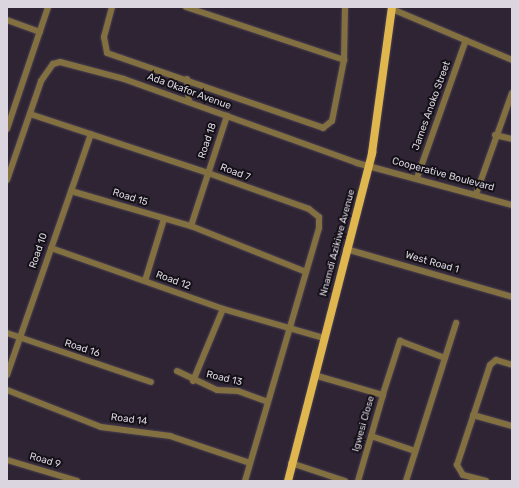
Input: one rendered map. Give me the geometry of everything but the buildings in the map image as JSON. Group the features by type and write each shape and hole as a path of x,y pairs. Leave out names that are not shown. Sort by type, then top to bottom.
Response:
{"main road":[{"name":"Nnamdi Azikiwe Avenue","path":"288,481 291,463 346,249 369,166 392,8"}],"street":[{"path":"7,129 48,7"},
{"path":"112,7 104,37 107,53 187,79 323,128 332,121 344,60 346,7"},
{"path":"186,7 344,60"},
{"path":"392,8 512,60"},
{"path":"7,20 40,32"},
{"name":"James Anoko Street","path":"417,178 466,40"},
{"name":"Ada Okafor Avenue","path":"7,180 42,80 53,64 60,62 189,102 369,166"},
{"path":"187,79 189,102"},
{"path":"476,194 495,135 512,94"},
{"name":"Road 7","path":"30,114 208,172 317,213 319,228 245,481"},
{"name":"Road 18","path":"191,226 228,116"},
{"name":"Road 10","path":"7,375 92,134"},
{"path":"495,135 512,139"},
{"name":"Cooperative Boulevard","path":"369,166 512,205"},
{"name":"Road 15","path":"71,191 182,225 191,226 306,272"},
{"path":"145,281 164,219"},
{"name":"Road 12","path":"51,248 223,309 290,331 324,338"},
{"name":"West Road 1","path":"346,249 512,297"},
{"path":"193,382 223,309"},
{"path":"406,481 456,324"},
{"name":"Road 16","path":"7,333 150,382"},
{"path":"383,394 400,341 445,358"},
{"path":"486,481 463,475 457,469 490,366 496,360 512,365"},
{"name":"Road 13","path":"177,371 193,382 268,402"},
{"name":"Igwesi Close","path":"314,375 383,394 358,481"},
{"name":"Road 14","path":"7,390 101,427 170,436 250,463"},
{"path":"473,416 512,426"},
{"path":"371,436 415,451"},
{"name":"Road 9","path":"7,460 66,479 77,481"},
{"path":"291,463 345,481"}]}
